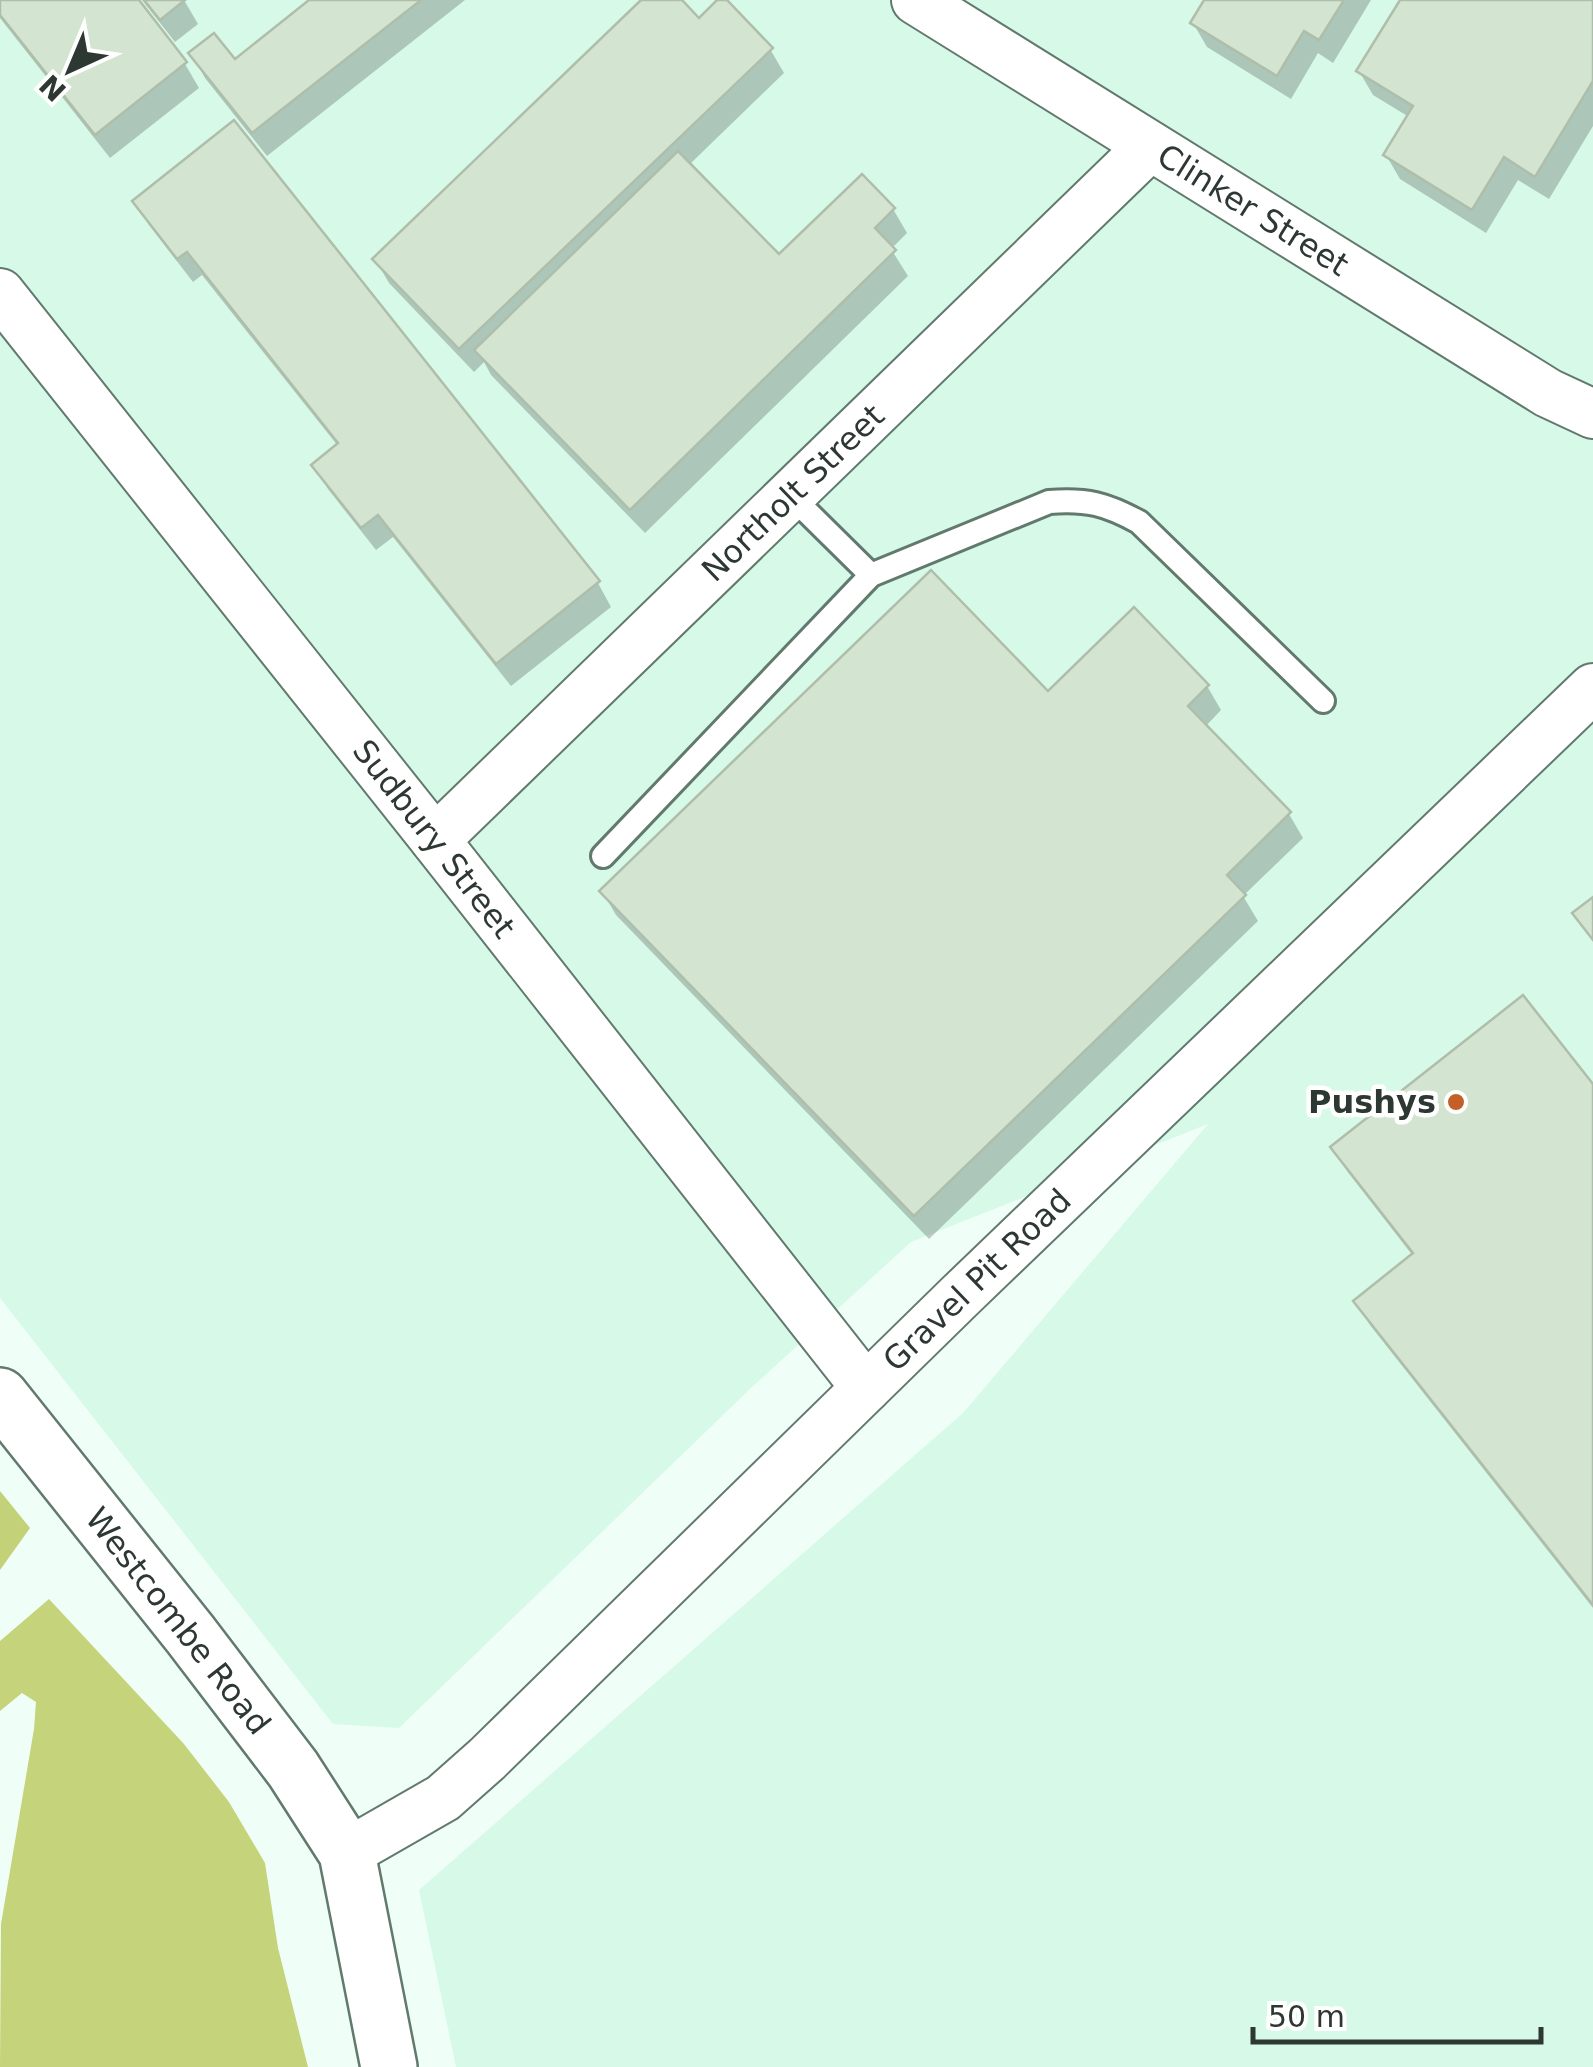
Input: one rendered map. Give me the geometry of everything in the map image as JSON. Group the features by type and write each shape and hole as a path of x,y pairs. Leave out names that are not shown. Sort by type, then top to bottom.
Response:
{"street":[{"name":"Clinker Street","path":"916,0 1548,393 1593,414"},
{"name":"Northolt Street","path":"435,840 1150,146"},
{"name":"Sudbury Street","path":"0,293 866,1388"},
{"name":"Gravel Pit Road","path":"347,1853 442,1798 487,1759 1593,688"},
{"name":"Westcombe Road","path":"0,1396 293,1769 347,1853"},
{"path":"347,1853 389,2067"}],"lane":[{"path":"790,495 871,574"},
{"path":"603,856 871,574 1049,502 1080,500 1111,506 1140,522 1323,700"}],"shaded area":[{"path":"0,0 1593,0 1593,2067 456,2067 419,1890 964,1412 1208,1124 911,1242 751,1388 399,1728 333,1724 0,1298"}],"green space":[{"path":"0,1491 30,1528 0,1570"},
{"path":"49,1599 184,1744 229,1802 265,1863 278,1948 308,2067 0,2067 1,1924 36,1702 22,1693 0,1711 0,1641"}],"building":[{"path":"0,0 139,0 187,62 95,135 0,15"},
{"path":"144,0 185,0 160,20"},
{"path":"309,0 421,0 252,133 188,53 214,33 235,59"},
{"path":"641,0 682,0 699,18 717,0 727,0 773,48 459,349 372,259"},
{"path":"1204,0 1344,0 1319,40 1304,31 1277,76 1190,23"},
{"path":"1400,0 1593,0 1593,81 1535,177 1504,157 1472,210 1383,155 1413,106 1356,71"},
{"path":"234,120 600,581 496,664 378,515 361,528 311,465 338,443 187,252 177,259 132,201"},
{"path":"678,151 779,254 862,174 895,208 875,228 896,250 630,510 474,350"},
{"path":"931,570 1048,691 1134,607 1209,685 1188,706 1291,812 1227,875 1246,895 914,1216 599,891"},
{"path":"1593,897 1593,940 1572,913"},
{"path":"1523,995 1593,1084 1593,1605 1353,1301 1413,1253 1330,1147"}],"place":[{"name":"Pushys","path":"1456,1102"}]}
